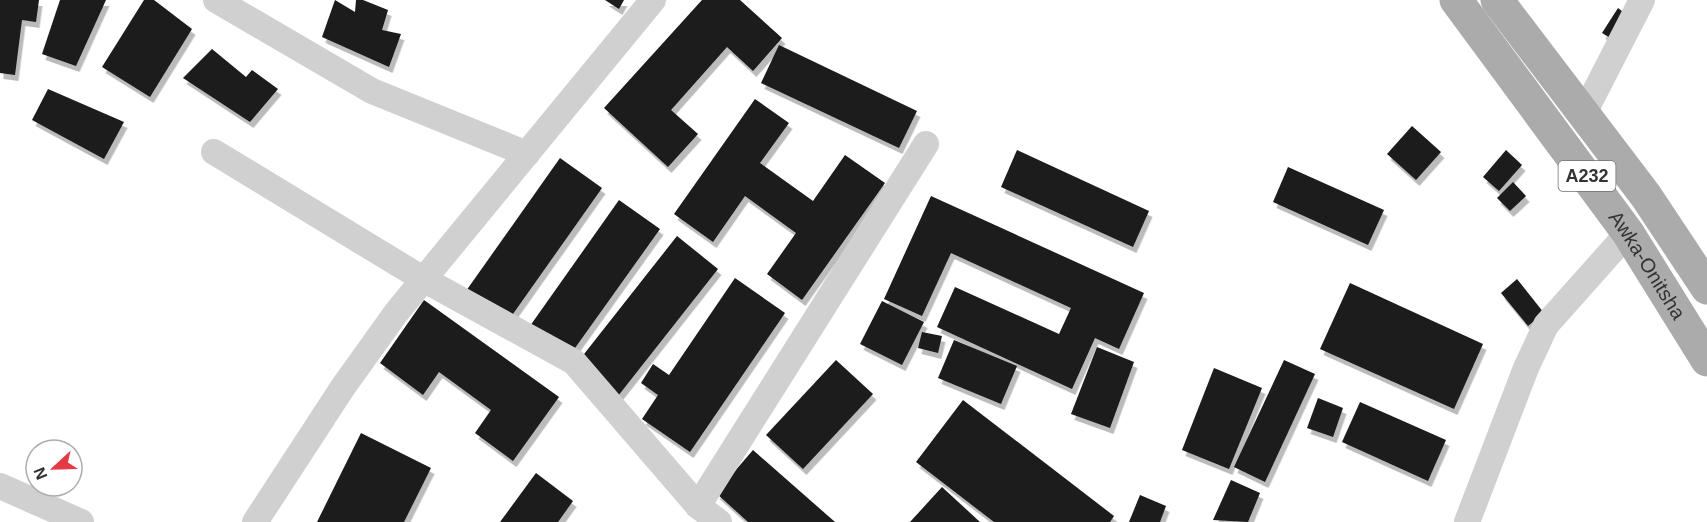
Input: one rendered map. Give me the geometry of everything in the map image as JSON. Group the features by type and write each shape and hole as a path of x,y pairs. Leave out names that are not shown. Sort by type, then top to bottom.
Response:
{"main road":[{"name":"Awka-Onitsha","path":"1456,0 1628,233 1707,360"},
{"name":"Awka-Onitsha","path":"1497,0 1646,196 1707,288"}],"street":[{"path":"216,0 372,91 527,154"},
{"path":"255,522 343,387 423,279 653,0"},
{"path":"1584,113 1642,0"},
{"path":"698,506 926,144"},
{"path":"214,152 423,279 574,362 698,506 719,522"},
{"path":"1467,522 1526,368 1546,324 1628,233"},
{"path":"0,486 81,522"}],"building":[{"path":"0,0 39,0 36,22 22,20 15,75 0,73"},
{"path":"60,0 106,0 76,66 42,54"},
{"path":"144,0 154,0 192,29 150,97 102,67"},
{"path":"335,0 355,12 356,0 363,0 388,10 382,30 401,34 389,67 322,37"},
{"path":"605,0 624,0 619,9"},
{"path":"702,0 740,0 782,38 753,71 727,47 671,110 698,134 668,167 604,108"},
{"path":"1618,8 1627,15 1612,39 1602,33"},
{"path":"779,45 917,111 899,148 761,83"},
{"path":"212,49 246,77 252,70 278,89 250,122 183,78"},
{"path":"48,89 124,122 104,159 32,120"},
{"path":"755,99 789,123 760,163 813,201 845,155 885,183 802,300 767,274 796,233 745,196 713,242 674,214"},
{"path":"1412,126 1441,152 1416,180 1387,154"},
{"path":"1017,150 1149,211 1133,247 1001,187"},
{"path":"1506,150 1522,165 1499,191 1483,177"},
{"path":"560,158 602,188 508,321 466,291"},
{"path":"1288,167 1384,210 1368,245 1273,202"},
{"path":"1513,182 1526,196 1510,211 1497,198"},
{"path":"931,196 1144,293 1119,349 1095,338 1072,389 937,327 955,287 1059,334 1071,308 951,253 922,316 884,299"},
{"path":"619,200 660,229 570,355 530,326"},
{"path":"677,236 718,269 618,396 577,363"},
{"path":"735,278 785,313 690,452 642,419 658,395 641,383 653,364 669,375"},
{"path":"1517,279 1544,313 1528,326 1501,293"},
{"path":"1350,283 1483,344 1454,409 1320,349"},
{"path":"424,300 559,397 513,461 475,433 491,410 439,372 423,395 380,363"},
{"path":"882,301 924,322 902,365 860,344"},
{"path":"922,332 942,336 938,353 918,348"},
{"path":"954,340 1017,366 1001,404 938,378"},
{"path":"1097,347 1134,362 1110,428 1071,414"},
{"path":"836,360 873,394 803,469 766,435"},
{"path":"1284,360 1315,374 1265,482 1234,467"},
{"path":"1214,368 1262,388 1229,469 1182,450"},
{"path":"1318,398 1343,408 1333,437 1307,428"},
{"path":"963,400 1114,516 1110,522 994,522 916,462"},
{"path":"1360,402 1446,440 1428,481 1342,442"},
{"path":"361,433 431,468 404,522 317,522"},
{"path":"753,450 835,522 748,522 716,493"},
{"path":"536,473 573,501 558,522 500,522"},
{"path":"1231,480 1260,493 1248,522 1213,520"},
{"path":"942,487 980,522 910,522"},
{"path":"1140,495 1166,506 1160,522 1129,522"}]}
